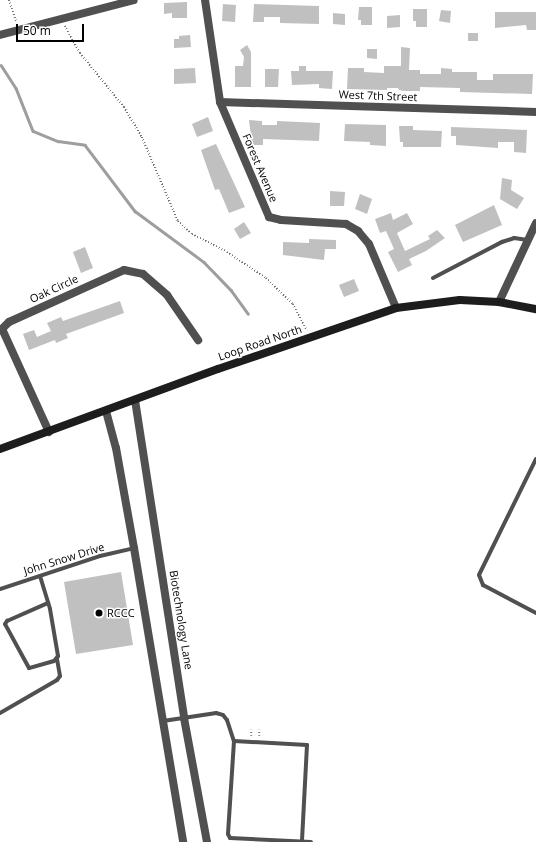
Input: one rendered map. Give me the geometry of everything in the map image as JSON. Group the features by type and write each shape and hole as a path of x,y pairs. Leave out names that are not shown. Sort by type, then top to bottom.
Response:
{"main road":[{"name":"Loop Road North","path":"0,449 396,308 430,302 499,302 536,310"}],"street":[{"path":"0,35 134,0"},
{"name":"Forest Avenue","path":"205,0 220,102 268,217 281,220 346,224 358,231 369,244 396,308"},
{"name":"West 7th Street","path":"220,102 536,112"},
{"path":"499,302 536,223"},
{"name":"Oak Circle","path":"49,432 2,329 9,322 124,270 143,274 167,294 198,340"},
{"name":"Biotechnology Lane","path":"135,400 184,718 207,842"},
{"path":"106,411 116,448 134,548 183,842"}],"lane":[{"path":"433,278 502,242 514,238 528,240"},
{"path":"536,459 479,575 483,585 536,613"},
{"name":"John Snow Drive","path":"0,589 134,548"},
{"path":"0,713 57,680 60,676 56,640 48,603 40,576"},
{"path":"48,603 7,621 5,627 29,668 57,659"},
{"path":"163,722 206,714 223,715 231,730 234,741 228,834 230,838 302,840 311,842"},
{"path":"234,741 306,745 302,840"}],"path":[{"path":"9,0 19,29"},
{"path":"66,27 80,53 124,107 142,137 178,221 192,234 228,252 266,278 293,304 310,338"}],"building":[{"path":"187,2 187,18 172,18 172,13 164,14 164,3"},
{"path":"223,4 236,5 235,22 222,21"},
{"path":"254,4 319,6 319,24 280,23 280,17 264,17 264,22 253,22"},
{"path":"359,7 372,7 372,25 361,25 361,20 358,20"},
{"path":"413,9 427,9 427,27 416,27 416,21 413,21"},
{"path":"441,10 451,11 450,23 439,21"},
{"path":"495,12 536,12 536,30 527,30 526,25 495,28"},
{"path":"333,13 345,14 345,25 333,24"},
{"path":"400,15 400,27 387,28 387,16"},
{"path":"468,33 478,33 478,41 468,41"},
{"path":"190,35 191,47 174,48 174,39 179,39 179,36"},
{"path":"247,45 251,52 251,87 235,87 235,66 243,66 244,57 240,50"},
{"path":"401,47 410,48 409,70 420,70 420,74 441,74 441,68 452,69 452,72 477,72 477,80 493,80 493,74 533,74 532,94 460,92 460,88 420,87 420,91 404,91 399,90 398,88 387,88 387,90 347,89 348,68 364,68 364,72 384,73 384,66 401,66"},
{"path":"367,49 377,49 377,59 367,58"},
{"path":"299,66 306,66 306,71 333,71 332,89 319,88 319,84 292,85 291,71 299,71"},
{"path":"195,68 196,83 174,84 174,69"},
{"path":"265,69 279,69 278,87 265,87"},
{"path":"208,117 213,131 197,137 192,124"},
{"path":"249,120 262,121 262,125 277,125 277,121 320,123 319,141 263,139 263,145 252,145"},
{"path":"345,124 386,125 386,146 370,145 370,142 344,141"},
{"path":"399,126 413,126 413,130 442,131 441,147 403,147 403,142 400,142"},
{"path":"451,127 527,130 526,153 514,152 514,142 498,142 498,148 456,145 456,136 451,136"},
{"path":"216,144 245,207 229,213 219,189 215,190 201,150"},
{"path":"502,178 512,180 511,190 524,198 517,209 500,199"},
{"path":"330,191 345,192 344,206 330,206"},
{"path":"360,194 372,199 367,214 355,209"},
{"path":"494,205 502,225 463,242 455,225"},
{"path":"391,213 393,220 407,213 413,224 397,233 405,251 430,239 428,236 437,230 445,238 426,251 409,259 412,265 398,272 388,252 394,249 386,231 380,233 375,219"},
{"path":"244,222 251,233 240,239 234,229"},
{"path":"309,239 336,240 336,249 325,249 324,260 283,255 283,242 309,243"},
{"path":"85,247 93,268 81,273 73,252"},
{"path":"354,279 359,291 344,297 339,285"},
{"path":"120,301 124,313 66,334 68,338 56,343 55,340 29,350 23,334 34,330 37,337 51,331 47,323 61,317 63,321"},
{"name":"RCCC","path":"121,572 133,645 76,654 64,582"}],"waterway":[{"path":"1,65 16,88 33,131 58,141 85,145 135,211 204,262 231,290 248,313"}],"place":[{"name":"RCCC","path":"99,613"}]}
